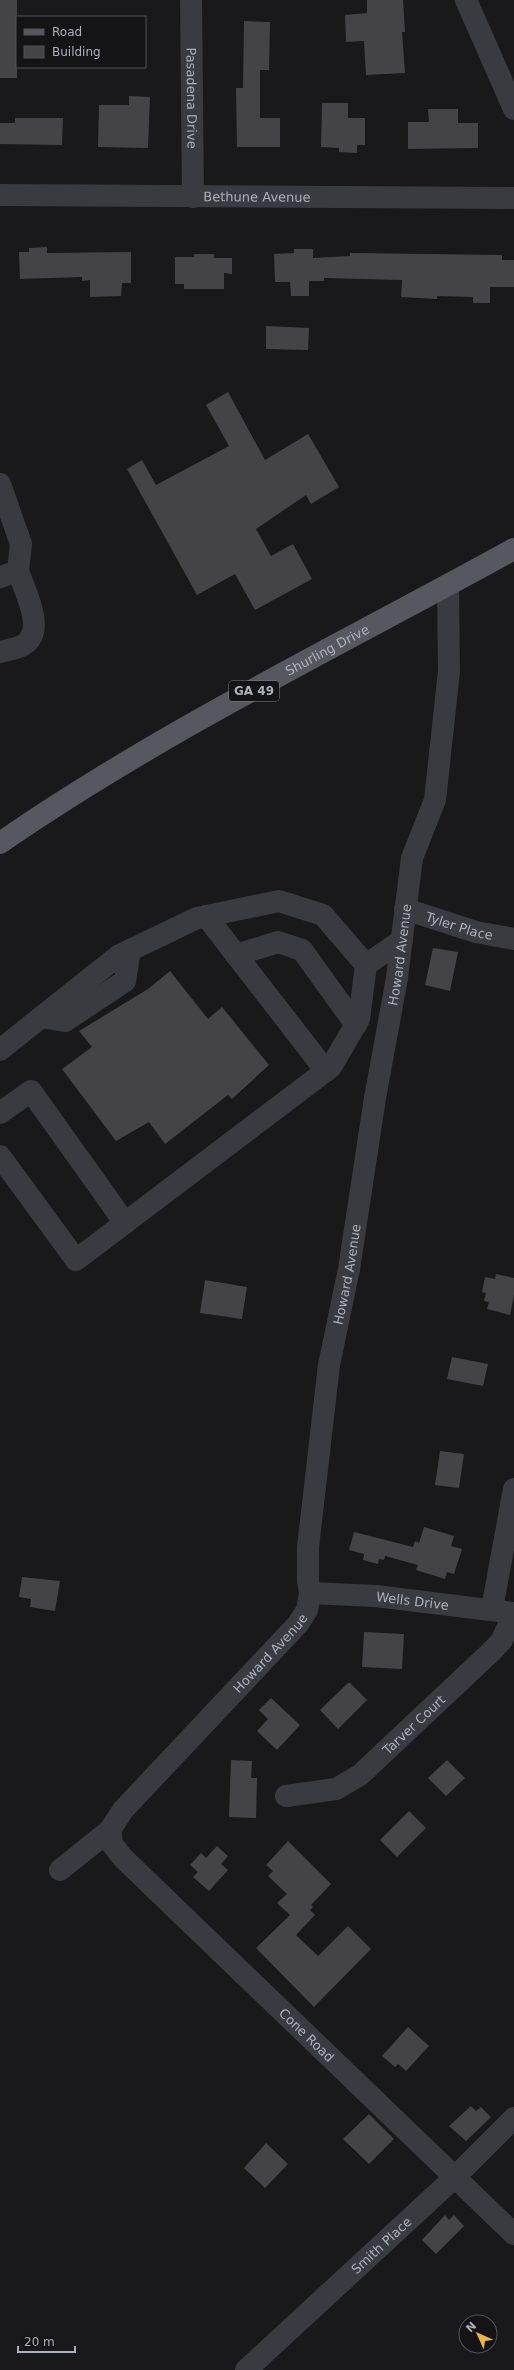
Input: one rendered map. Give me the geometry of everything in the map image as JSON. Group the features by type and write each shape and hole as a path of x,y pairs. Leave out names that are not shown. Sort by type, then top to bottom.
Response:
{"main road":[{"name":"Shurling Drive","path":"0,843 33,821 178,732 514,549"}],"street":[{"name":"Pasadena Drive","path":"191,0 193,196"},
{"path":"466,0 514,109"},
{"name":"Bethune Avenue","path":"0,195 514,198"},
{"path":"0,484 21,544 9,574 35,620 32,634 26,644 0,652"},
{"name":"Howard Avenue","path":"60,1870 110,1830 123,1810 298,1624 307,1610 310,1593 308,1581 308,1547 329,1365 349,1269 375,1098 402,940 412,858 435,800 449,671 450,632 448,585"},
{"path":"0,1050 118,956 197,918 279,901 323,915 366,965"},
{"name":"Tyler Place","path":"406,909 476,932 514,939"},
{"path":"206,916 326,1071"},
{"path":"0,1156 76,1260 331,1067 359,1019 366,965 402,940"},
{"path":"236,955 278,942 302,950 356,1025"},
{"path":"0,1113 31,1091 125,1222"},
{"path":"492,1609 497,1590 514,1489"},
{"name":"Wells Drive","path":"310,1593 376,1596 492,1609 514,1613"},
{"name":"Tarver Court","path":"286,1796 336,1789 360,1775 493,1650 502,1640 514,1613"},
{"name":"Cone Road","path":"110,1830 112,1844 123,1858 514,2234"},
{"name":"Smith Place","path":"246,2370 455,2176 514,2118"}],"building":[{"path":"0,0 17,0 17,78 0,78"},
{"path":"367,0 403,0 405,32 402,32 405,73 366,75 364,41 346,42 345,15 367,13"},
{"path":"244,21 270,22 269,70 260,70 260,118 280,118 280,147 237,147 236,88 243,88"},
{"path":"129,96 150,97 148,148 98,147 99,105 129,105"},
{"path":"322,103 348,103 348,118 365,118 365,145 357,145 357,153 339,152 339,148 321,147"},
{"path":"428,109 458,109 458,123 478,123 478,148 408,149 408,122 429,122"},
{"path":"15,118 63,118 62,145 0,144 0,123 15,123"},
{"path":"47,247 47,253 131,252 131,283 122,283 121,296 90,297 90,280 82,281 82,277 20,279 19,252 29,252 29,248"},
{"path":"294,249 313,249 313,258 350,256 350,253 502,255 502,260 514,260 514,287 490,287 490,303 473,303 473,297 437,296 437,299 401,297 402,280 324,278 324,281 309,281 309,296 291,296 290,282 275,282 274,254 294,253"},
{"path":"194,254 214,254 214,258 232,258 232,274 224,273 224,289 184,289 184,284 175,284 175,257 194,257"},
{"path":"266,326 309,328 308,350 266,349"},
{"path":"228,392 265,460 308,434 339,487 311,504 306,495 256,529 271,556 293,544 312,579 255,610 235,574 197,595 127,469 142,460 156,485 229,446 206,405"},
{"path":"433,948 458,952 450,991 425,985"},
{"path":"170,971 208,1019 222,1007 269,1065 232,1099 228,1095 165,1144 149,1122 116,1141 62,1069 92,1047 79,1031 148,989"},
{"path":"496,1274 514,1278 514,1295 510,1315 487,1309 489,1302 484,1301 486,1293 482,1292 485,1277 495,1279"},
{"path":"205,1280 247,1287 242,1319 200,1313"},
{"path":"452,1357 488,1364 483,1386 447,1379"},
{"path":"440,1451 464,1454 459,1488 435,1485"},
{"path":"424,1527 454,1536 451,1546 462,1549 454,1574 447,1572 445,1579 416,1570 418,1565 385,1556 384,1560 379,1559 378,1564 363,1560 364,1554 349,1550 354,1532 413,1547 415,1541 419,1543"},
{"path":"22,1577 60,1581 55,1611 30,1607 31,1599 19,1597"},
{"path":"364,1632 404,1634 402,1669 362,1667"},
{"path":"349,1682 367,1700 338,1729 320,1710"},
{"path":"271,1698 300,1725 277,1750 257,1731 268,1719 259,1710"},
{"path":"231,1760 252,1761 251,1778 257,1778 256,1818 229,1817"},
{"path":"447,1760 465,1778 446,1796 428,1778"},
{"path":"409,1811 426,1828 397,1857 380,1840"},
{"path":"288,1841 331,1884 311,1905 313,1907 310,1910 315,1915 296,1935 318,1956 348,1926 371,1949 314,2007 256,1948 290,1915 277,1903 287,1894 268,1876 273,1871 266,1865"},
{"path":"217,1846 228,1856 221,1864 228,1870 209,1891 193,1877 198,1872 190,1865 201,1853 206,1858"},
{"path":"408,2027 429,2046 406,2071 398,2064 395,2067 382,2056"},
{"path":"471,2106 476,2111 481,2107 491,2117 466,2141 449,2126"},
{"path":"369,2114 394,2139 369,2164 343,2139"},
{"path":"266,2143 288,2164 265,2188 244,2168"},
{"path":"445,2215 449,2220 454,2215 464,2226 436,2254 422,2240"}]}
